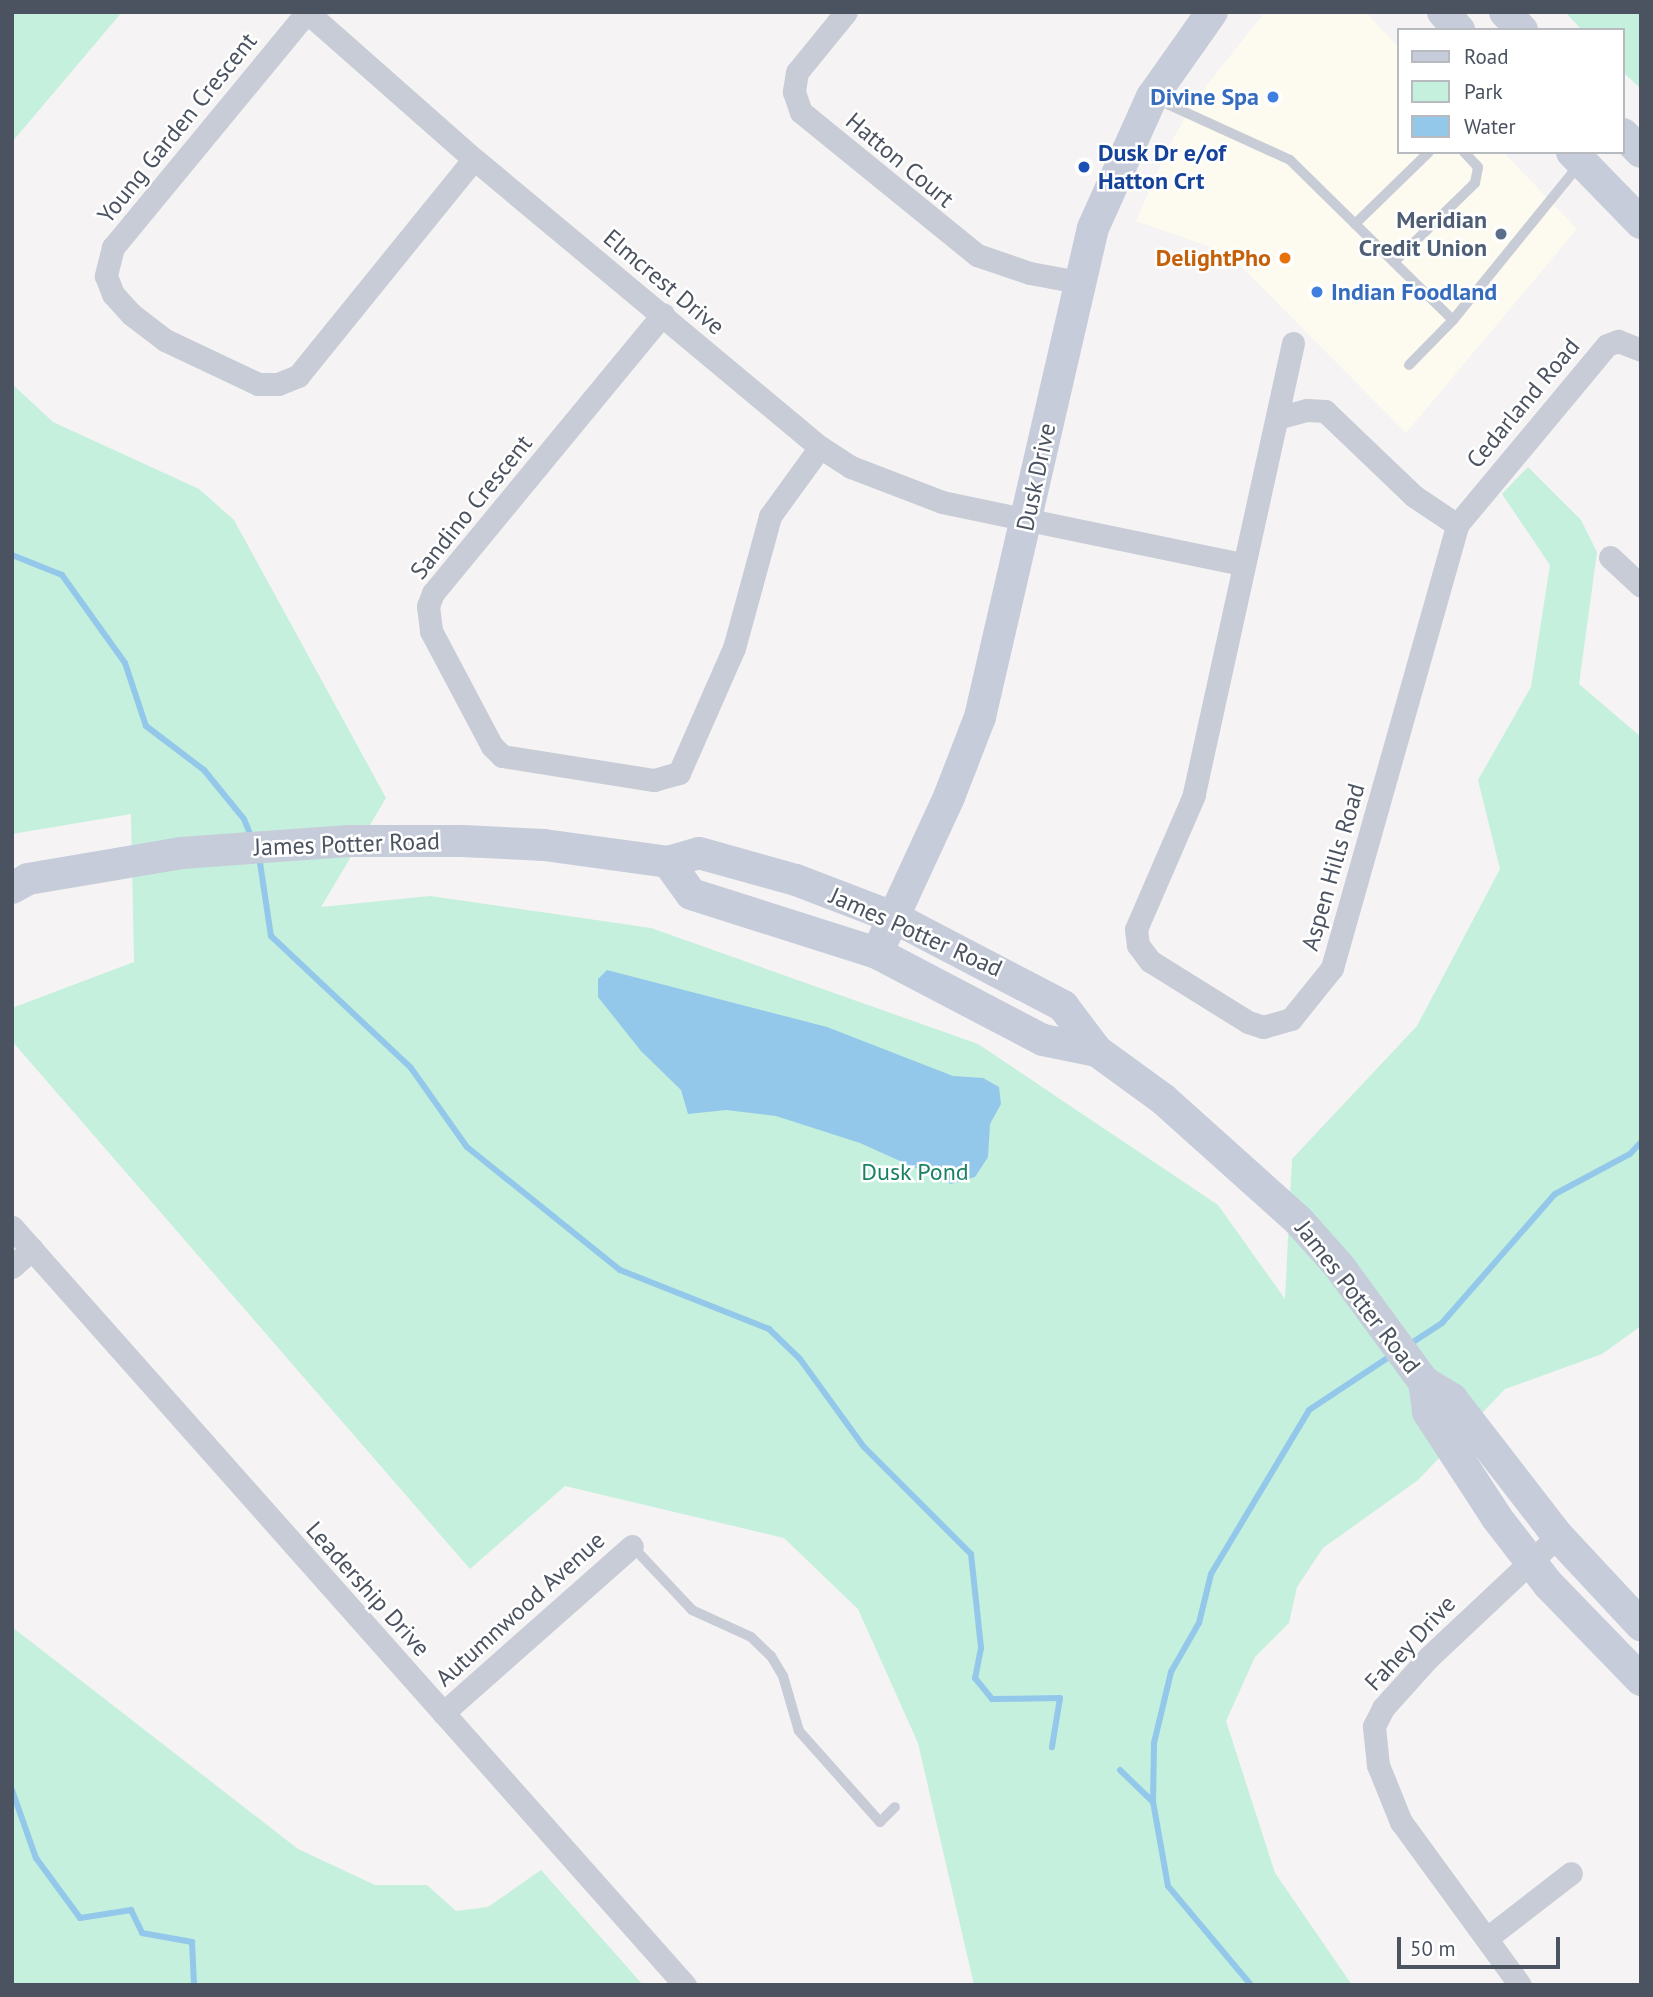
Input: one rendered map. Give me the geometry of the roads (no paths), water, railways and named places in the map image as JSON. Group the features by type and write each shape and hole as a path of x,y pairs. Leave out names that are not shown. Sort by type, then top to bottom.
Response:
{"main road":[{"name":"Dusk Drive","path":"877,953 949,797 980,717 1027,518 1078,282 1107,187 1152,97 1212,12"},
{"path":"1443,12 1457,28"},
{"path":"1505,12 1520,28"},
{"path":"1625,136 1641,152"},
{"path":"1576,157 1641,223"},
{"name":"James Potter Road","path":"17,880 134,859 349,841 544,845 668,862 699,853 796,880 893,917 1063,1006 1097,1051 1172,1107 1298,1220 1339,1266 1419,1374 1452,1399 1558,1536 1641,1625"},
{"name":"James Potter Road","path":"668,862 691,894 877,953 1043,1040 1097,1051"},
{"name":"James Potter Road","path":"1419,1374 1428,1412 1529,1562 1641,1680"}],"street":[{"name":"Elmcrest Drive","path":"307,12 474,159 820,447 863,474 911,493 1242,564"},
{"name":"Young Garden Crescent","path":"307,12 113,247 106,276 113,294 131,314 165,340 258,384 278,384 298,376 474,159"},
{"name":"Hatton Court","path":"846,12 797,72 794,92 801,112 977,255 1030,273 1078,282"},
{"name":"Sandino Crescent","path":"663,314 433,593 428,606 431,632 484,734 502,756 654,780 679,773 734,648 770,516 820,447"},
{"name":"Cedarland Road","path":"1457,525 1606,345 1618,341 1641,350"},
{"name":"Aspen Hills Road","path":"1293,342 1242,564 1194,795 1136,929 1138,945 1150,961 1248,1022 1263,1027 1291,1019 1332,968 1457,525"},
{"path":"1277,418 1307,410 1325,411 1413,496 1457,525"},
{"path":"1611,557 1641,586"},
{"name":"Leadership Drive","path":"12,1227 685,1985"},
{"path":"12,1267 32,1249"},
{"name":"Fahey Drive","path":"1520,1985 1401,1822 1376,1754 1374,1726 1383,1708 1429,1657 1558,1536"},
{"name":"Autumnwood Avenue","path":"443,1713 632,1546"},
{"path":"1487,1938 1571,1873"}],"lane":[{"path":"1152,97 1290,160 1453,320"},
{"path":"1354,223 1427,154"},
{"path":"1394,262 1475,183 1478,167 1466,154"},
{"path":"1409,365 1453,320 1576,157"},
{"path":"632,1546 692,1610 751,1637 771,1656 783,1676 799,1731 880,1822 895,1807"}],"water":[{"path":"607,970 827,1027 953,1076 983,1078 999,1087 1001,1104 990,1124 988,1157 975,1177 951,1184 860,1143 776,1116 726,1110 688,1114 681,1090 641,1051 598,997 598,979"}],"waterway":[{"path":"12,555 62,575 125,663 146,726 204,770 244,819 252,839"},
{"path":"259,856 271,936 411,1068 467,1147 620,1270 769,1329 800,1359 864,1447 971,1554 981,1648 975,1678 992,1699 1060,1698 1052,1747"},
{"path":"1407,1346 1442,1323 1555,1194 1630,1154 1641,1142"},
{"path":"1251,1985 1168,1886 1153,1802 1154,1743 1171,1672 1199,1623 1211,1574 1309,1410 1392,1355"},
{"path":"1120,1770 1153,1802"},
{"path":"12,1790 36,1858 80,1918 131,1910 142,1933 192,1942 194,1985"}],"place":[{"name":"Divine Spa","path":"1273,97"},
{"name":"Dusk Dr e/of Hatton Crt","path":"1084,167"},
{"name":"Meridian Credit Union","path":"1501,234"},
{"name":"DelightPho","path":"1285,258"},
{"name":"Indian Foodland","path":"1317,292"}],"park label":[{"name":"Dusk Pond","path":"915,1172"}]}
